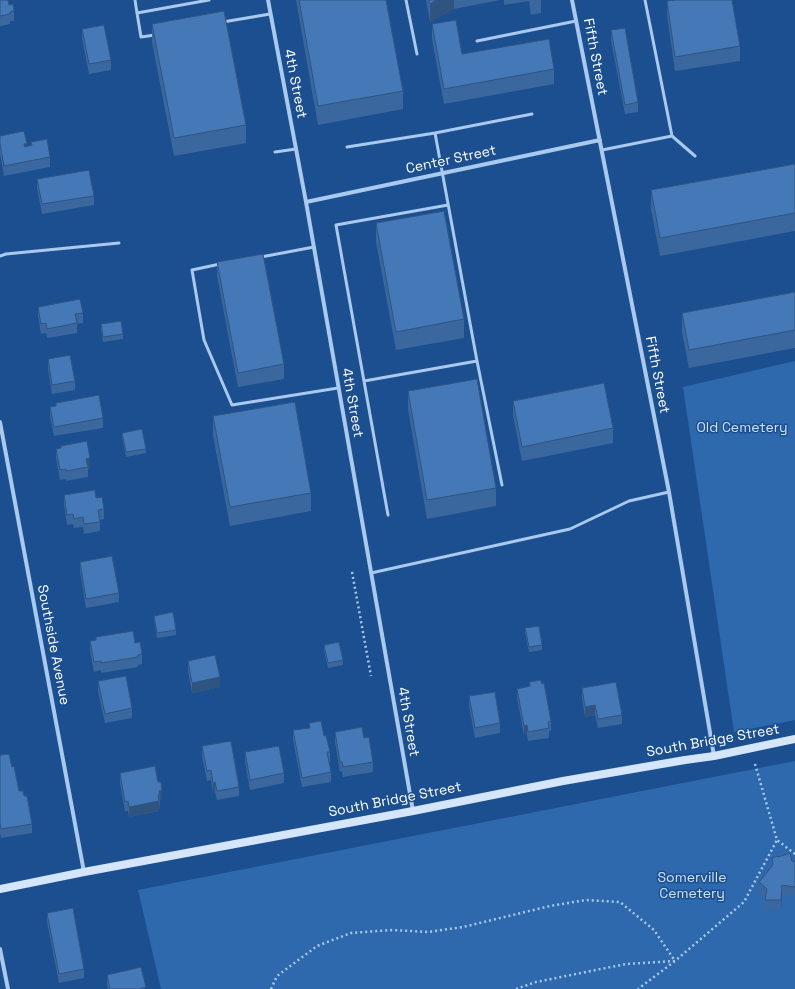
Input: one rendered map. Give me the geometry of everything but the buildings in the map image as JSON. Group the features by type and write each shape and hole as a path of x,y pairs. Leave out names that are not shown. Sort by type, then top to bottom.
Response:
{"street":[{"name":"4th Street","path":"268,0 306,202 413,811"},
{"name":"Fifth Street","path":"572,0 669,492 714,756"},
{"name":"Center Street","path":"306,202 600,140"},
{"name":"Southside Avenue","path":"0,422 84,872"},
{"name":"South Bridge Street","path":"0,890 84,872 413,811 563,781 714,756 795,739"},
{"path":"0,949 8,989"}],"lane":[{"path":"135,0 141,37 157,34"},
{"path":"137,13 209,0"},
{"path":"406,0 417,54"},
{"path":"646,0 672,136 695,156"},
{"path":"218,23 270,14"},
{"path":"477,41 576,21"},
{"path":"347,147 435,133 532,114"},
{"path":"435,133 477,361 502,485"},
{"path":"602,150 672,136"},
{"path":"275,152 296,149"},
{"path":"388,515 336,225 448,206"},
{"path":"0,256 6,254 119,243"},
{"path":"254,258 314,247"},
{"path":"223,264 192,270 204,340 232,405 338,388"},
{"path":"364,381 477,361"},
{"path":"371,573 570,529 629,501 669,492"}],"path":[{"path":"352,572 371,676"},
{"path":"755,764 777,840 795,854"},
{"path":"638,989 675,961 744,902 777,840"},
{"path":"271,989 278,976 317,946 351,933 392,930 428,932 463,927 550,906 586,900 620,902 654,930 675,961"},
{"path":"516,989 536,982 626,964 675,961"}],"green space":[{"name":"Old Cemetery","path":"795,361 795,720 734,732 683,387"},
{"name":"Somerville Cemetery","path":"795,761 795,989 161,989 138,890"}]}
